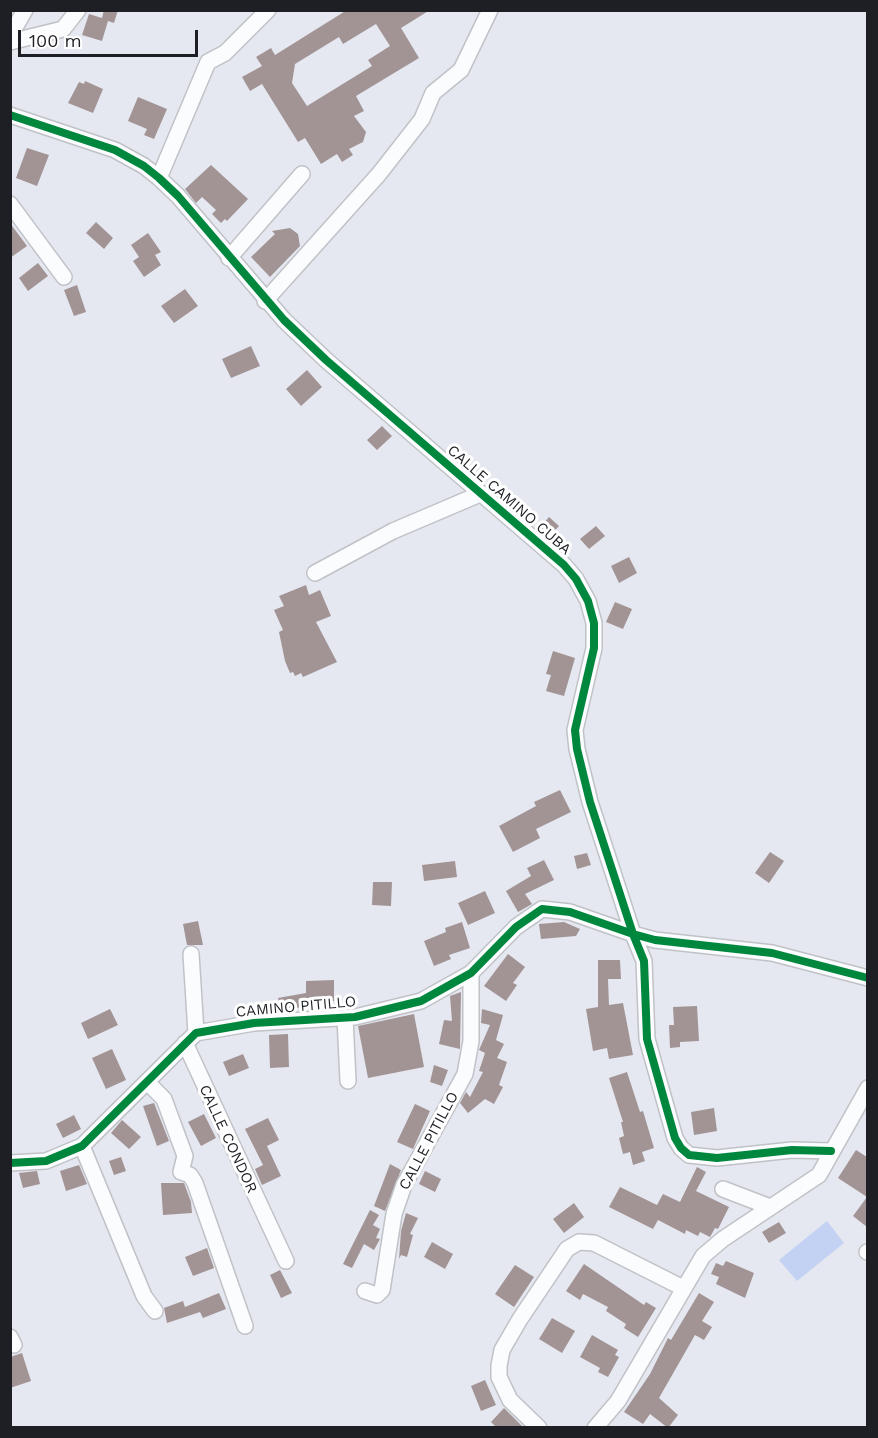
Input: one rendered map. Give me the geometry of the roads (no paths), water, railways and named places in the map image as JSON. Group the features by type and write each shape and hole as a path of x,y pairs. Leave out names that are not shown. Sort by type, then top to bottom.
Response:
{"street":[{"path":"10,36 25,10"},
{"path":"10,42 63,30 78,10"},
{"path":"159,178 208,62 225,53 268,10"},
{"path":"265,301 379,174 422,119 433,93 461,70 490,10"},
{"name":"CALLE CAMINO CUBA","path":"10,115 115,150 144,166 159,178 178,196 265,301 326,360 564,565 576,579 588,601 594,623 594,648 575,730 577,749 590,802 644,961 646,1039 675,1138 689,1155 717,1158 792,1150 831,1151"},
{"path":"230,258 302,174"},
{"path":"10,204 64,277"},
{"path":"315,573 393,531 480,494"},
{"name":"CAMINO PITILLO","path":"190,1038 254,1023 345,1018 421,1001 471,973 516,927 542,909 570,912 633,934"},
{"path":"633,934 655,940 772,953 867,978"},
{"path":"10,1163 46,1161 82,1146 172,1060 190,1038 191,954"},
{"name":"CALLE PITILLO","path":"365,1291 377,1295 382,1290 394,1214 404,1185 465,1074 471,1041 471,973"},
{"path":"345,1018 348,1081"},
{"name":"CALLE CONDOR","path":"190,1038 272,1235 286,1261"},
{"path":"147,1082 164,1099 185,1156 182,1161 182,1172 190,1175 195,1183 245,1326"},
{"path":"595,1428 618,1401 695,1266 711,1248 819,1175 867,1089"},
{"path":"82,1146 144,1296 155,1311"},
{"path":"723,1189 770,1207"},
{"path":"539,1428 510,1400 499,1377 502,1350 567,1249 579,1242 594,1243 683,1288"}]}
